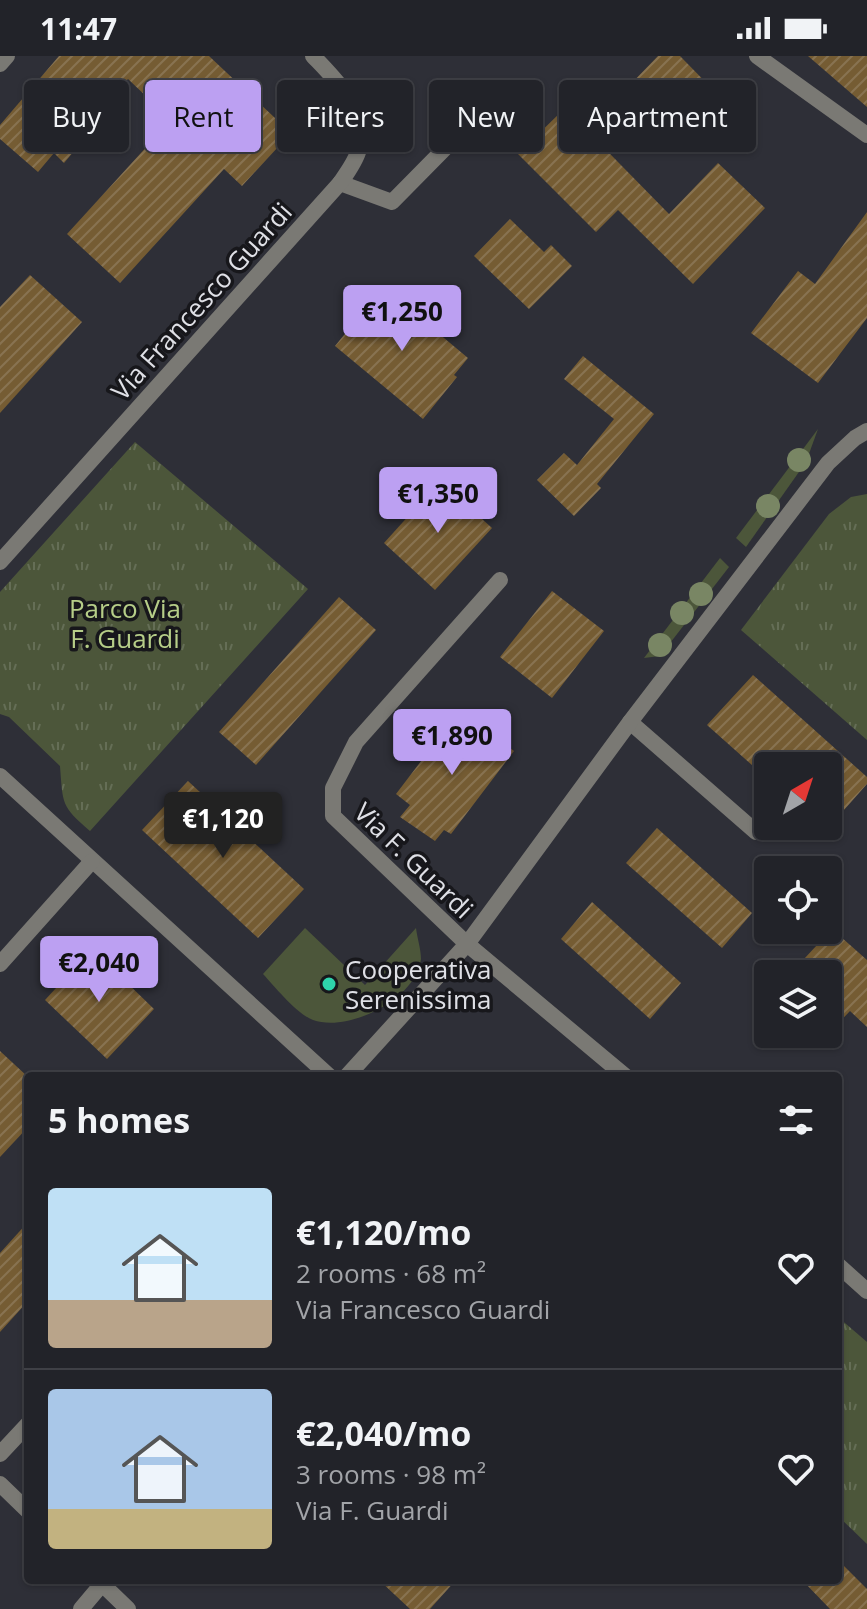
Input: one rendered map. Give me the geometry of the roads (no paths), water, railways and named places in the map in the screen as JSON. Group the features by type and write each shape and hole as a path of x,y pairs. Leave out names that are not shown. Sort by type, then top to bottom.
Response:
{"street":[{"path":"0,64 7,56"},
{"name":"Via Francesco Guardi","path":"0,562 340,183 359,149 358,114 333,77 313,56"},
{"path":"757,56 867,135"},
{"path":"340,183 392,202 441,152"},
{"name":"Via F. Guardi","path":"351,1072 467,944 630,722 828,463 867,431"},
{"name":"Via F. Guardi","path":"467,944 333,816 333,788 356,742 500,580"},
{"path":"630,722 754,830"},
{"path":"0,776 325,1072"},
{"path":"0,964 92,861"},
{"path":"467,944 620,1072"},
{"path":"842,1269 867,1291"},
{"path":"0,1454 24,1428"},
{"path":"0,1484 24,1507"},
{"path":"81,1609 99,1584"},
{"path":"102,1584 128,1609"}],"place":[{"name":"Cooperativa Serenissima","path":"329,984"}],"park label":[{"name":"Parco Via F. Guardi","path":"125,623"}]}
